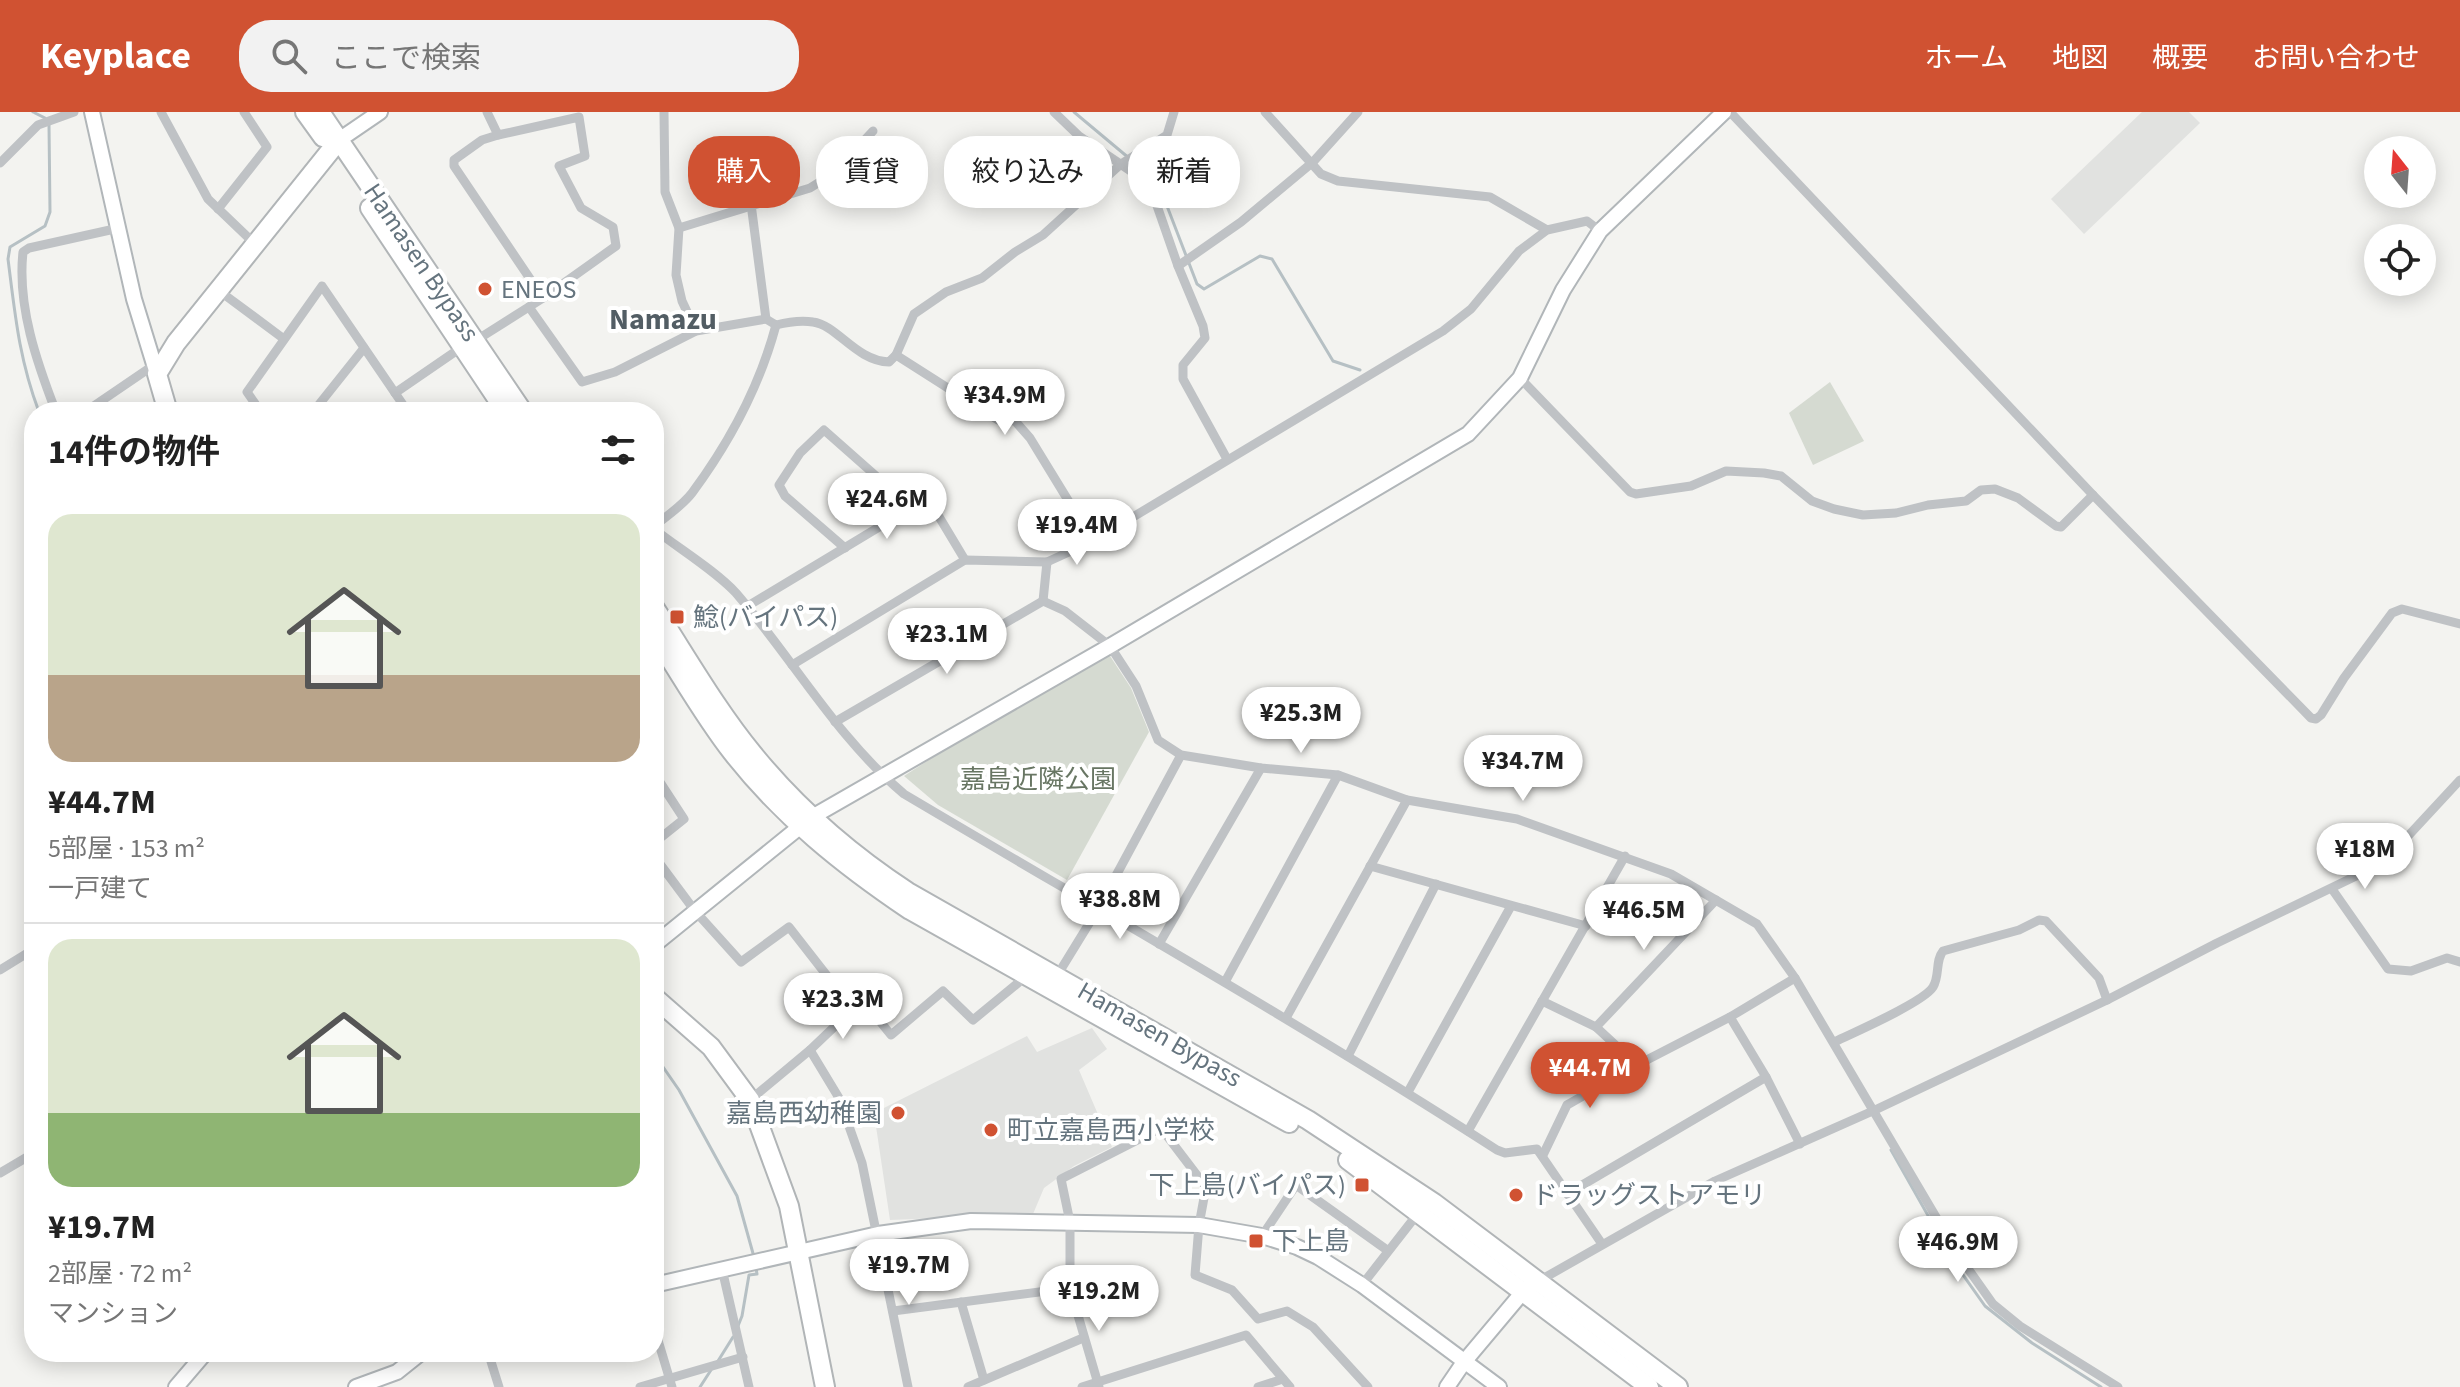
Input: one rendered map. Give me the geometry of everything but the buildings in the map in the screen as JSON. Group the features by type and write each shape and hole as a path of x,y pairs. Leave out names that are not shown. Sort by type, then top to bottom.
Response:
{"highway":[{"name":"Hamasen Bypass","path":"305,112 336,145"},
{"name":"Hamasen Bypass","path":"320,112 336,145 468,344 500,402"},
{"path":"165,402 156,370 336,145"},
{"name":"Hamasen Bypass","path":"468,344 515,402"},
{"name":"Hamasen Bypass","path":"664,622 753,755 806,822 859,875 910,910 1053,983 1427,1208 1529,1287 1649,1387"},
{"name":"Hamasen Bypass","path":"664,649 731,750 760,786 806,822"},
{"path":"664,1006 711,1047 750,1100 789,1206 825,1387"},
{"name":"Hamasen Bypass","path":"1529,1287 1678,1387"}],"street":[{"path":"0,163 38,125 74,112"},
{"path":"92,112 137,311 156,370 102,402"},
{"path":"161,112 208,199 255,244"},
{"path":"218,209 267,147 244,112"},
{"path":"336,145 380,112"},
{"path":"487,112 498,135"},
{"path":"664,112 665,192 679,228 676,275 682,301 696,331"},
{"path":"1054,112 1079,136 1138,176 1155,200 1205,338 1183,365 1183,379 1227,459"},
{"path":"529,307 582,382 615,372 696,331 766,319 776,325 790,321 816,322 875,362 889,362 896,355 914,314 946,292 982,278 1043,235 1121,164 1167,135 1174,112"},
{"path":"1265,112 1321,174 1338,181 1490,197 1547,230"},
{"path":"1178,266 1241,222 1313,162 1358,112"},
{"path":"664,937 806,822 1468,434 1520,378 1563,290 1600,231 1727,112 2311,718 2321,715 2392,613 2402,609 2460,624"},
{"path":"395,393 543,298 616,246 613,227 581,208 559,166 585,156 579,117 482,140 454,160 454,166 543,298"},
{"path":"800,191 834,173 873,131"},
{"path":"679,228 739,208"},
{"path":"752,208 766,319"},
{"path":"792,665 965,560 1047,562 1093,541 1443,331 1471,309 1519,251 1547,230 1587,221 1600,231"},
{"path":"52,402 32,348 20,278 23,252 29,248 119,228"},
{"path":"254,402 247,392 322,286 401,402"},
{"path":"218,290 284,339"},
{"path":"664,519 691,494 732,431 758,379 776,325"},
{"path":"321,402 364,348"},
{"path":"896,355 998,420 1015,421 1030,438 1093,541"},
{"path":"1520,378 1630,492 1636,494 1691,486 1726,471 1764,473 1781,476 1812,501 1863,515 1896,513 1928,505 1966,501 1981,490 1995,489 2018,498 2061,527 2093,495"},
{"path":"845,548 785,496 779,485 800,453 824,430 910,506"},
{"path":"746,607 924,500 932,505 965,560"},
{"path":"664,536 733,591 835,722 883,777 904,794 1286,1018 1505,1153 1531,1148 1543,1155 1602,1244"},
{"path":"1043,601 1047,562"},
{"path":"1043,601 1065,611 1110,646 1136,686 1158,740 1181,755 1261,768 1338,775 1407,800 1517,819 1671,874 1757,924 1795,978 1959,1256 1993,1304 2020,1326 2118,1387"},
{"path":"835,722 1043,601"},
{"path":"1053,983 1098,909 1181,755"},
{"path":"1159,944 1261,768"},
{"path":"1225,982 1338,775"},
{"path":"1447,1387 1464,1362 1529,1287 1715,1181 1875,1110 2107,1000 2383,863 2460,780"},
{"path":"664,788 684,819 664,835"},
{"path":"1286,1018 1407,800"},
{"path":"1468,1131 1625,856"},
{"path":"1370,866 1586,926"},
{"path":"664,869 695,911 741,962 789,927 853,1009"},
{"path":"1348,1056 1436,884"},
{"path":"2332,889 2388,969 2411,971 2447,958 2460,962"},
{"path":"1596,1027 1716,900"},
{"path":"1408,1092 1511,906"},
{"path":"1834,1042 1883,1019 1932,990 1938,977 1939,956 1943,951 2019,930 2039,920 2046,921 2099,978 2107,1000"},
{"path":"0,970 24,955"},
{"path":"1543,1155 1567,1105 1730,1017 1795,978"},
{"path":"750,1100 853,1009 866,1004 891,1035 943,991 973,1020 1018,983"},
{"path":"1542,1001 1596,1027 1637,1065"},
{"path":"1730,1017 1766,1077 1800,1144"},
{"path":"810,1050 839,1098 862,1163 908,1387"},
{"path":"1567,1194 1766,1077"},
{"path":"1098,1384 1070,1288 1070,1222 1061,1179 1161,1128 1206,1187 1195,1275 1232,1290 1258,1319 1287,1311 1313,1327 1368,1387"},
{"path":"0,1173 24,1159"},
{"path":"1262,1236 1296,1185 1387,1250"},
{"path":"1362,1285 1387,1250 1427,1208"},
{"path":"664,1283 878,1234 971,1221 1199,1225 1262,1236 1318,1257 1362,1285 1499,1387"},
{"path":"722,1269 749,1387"},
{"path":"893,1311 1070,1288"},
{"path":"961,1302 984,1380"},
{"path":"1082,1387 1246,1335 1287,1383"},
{"path":"968,1387 1083,1338"},
{"path":"640,1387 671,1383 743,1357"},
{"path":"664,1360 671,1383"},
{"path":"176,1387 197,1362"},
{"path":"356,1387 397,1372 410,1362"},
{"path":"491,1362 499,1387"},
{"path":"1258,1387 1287,1383"}],"shaded area":[{"path":"2142,112 2189,112 2200,123 2084,234 2051,199"},
{"name":"町立嘉島西小学校","path":"1092,1028 1107,1049 1079,1070 1112,1147 1074,1166 1044,1188 1033,1214 890,1220 874,1113 1027,1036 1037,1052"}],"green space":[{"path":"1830,382 1864,441 1813,465 1789,413"},
{"name":"嘉島近隣公園","path":"1110,656 1131,688 1149,732 1067,880 938,805 904,776 955,743"}],"waterway":[{"path":"33,112 45,118"},
{"path":"1074,112 1148,174 1167,206 1197,284 1204,289 1260,256 1272,259 1333,361 1360,370"},
{"path":"36,402 22,355 8,259 10,247 45,226 50,212 49,125"},
{"path":"664,1068 737,1196 754,1257"},
{"path":"1891,1150 1956,1265 1985,1306 2032,1343 2101,1387"},
{"path":"738,1326 749,1275 757,1274 756,1268"},
{"path":"718,1361 733,1337"},
{"path":"700,1387 711,1370"}],"place":[{"name":"ENEOS","path":"485,289"},
{"name":"鯰(バイパス)","path":"677,617"},
{"name":"嘉島西幼稚園","path":"898,1113"},
{"name":"町立嘉島西小学校","path":"991,1130"},
{"name":"下上島(バイパス)","path":"1362,1185"},
{"name":"ドラッグストアモリ","path":"1516,1195"},
{"name":"下上島","path":"1256,1241"}],"district":[{"name":"Namazu","path":"663,319"}]}
